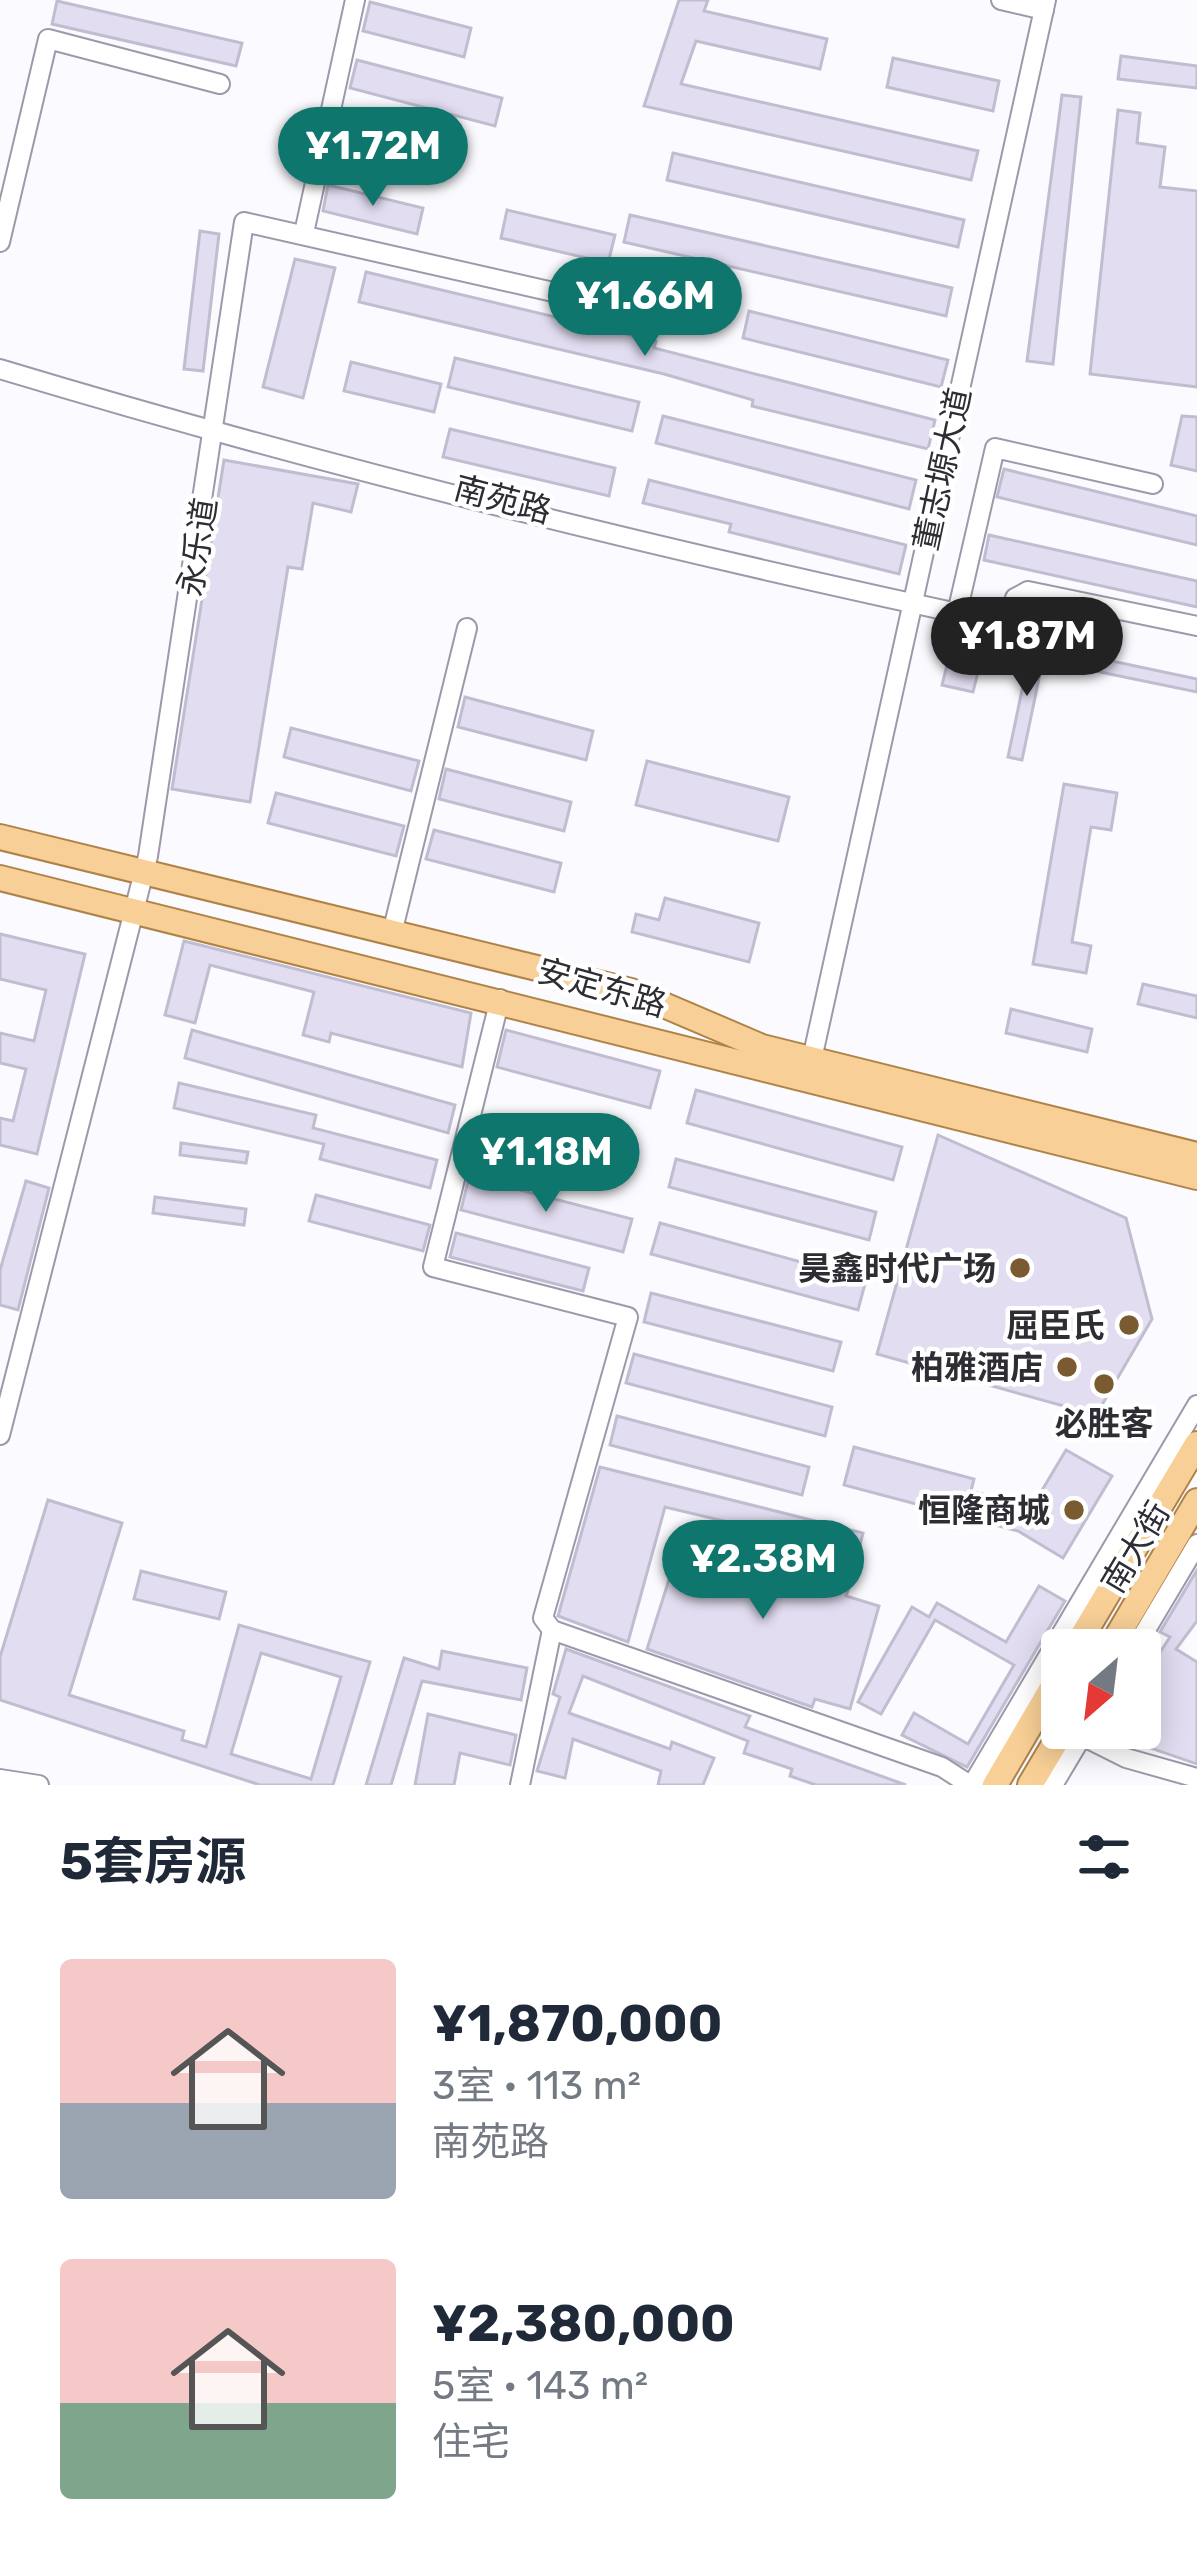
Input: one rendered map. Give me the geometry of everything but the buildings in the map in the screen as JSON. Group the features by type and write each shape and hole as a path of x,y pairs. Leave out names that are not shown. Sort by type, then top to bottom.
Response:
{"main road":[{"name":"安定东路","path":"0,837 631,991 806,1068 1197,1177"},
{"name":"安定东路","path":"0,878 130,920 1197,1155"},
{"name":"南大街","path":"1087,1629 1197,1444"},
{"name":"南大街","path":"1123,1629 1192,1525"},
{"path":"995,1785 1041,1707"},
{"path":"1030,1785 1059,1749"}],"street":[{"path":"355,0 304,233 672,319"},
{"path":"1001,0 1041,5"},
{"name":"董志塬大道","path":"806,1068 1041,5"},
{"path":"0,242 48,39 220,84"},
{"name":"永乐道","path":"0,1436 143,873 244,222 304,233"},
{"name":"南苑路","path":"0,366 215,429 958,610 1010,621 1015,598 1028,591 1197,626"},
{"path":"958,610 995,448 1153,484"},
{"path":"392,933 467,628"},
{"path":"500,999 433,1267 628,1318 543,1618 552,1630 942,1767 971,1785 1197,1405"},
{"path":"1144,1629 1192,1525 1158,1509"},
{"path":"520,1785 552,1630"},
{"path":"1053,1785 1067,1749"},
{"path":"1109,1749 1197,1778"},
{"path":"0,1780 39,1785"}],"place":[{"name":"昊鑫时代广场","path":"1020,1268"},
{"name":"屈臣氏","path":"1129,1325"},
{"name":"柏雅酒店","path":"1067,1367"},
{"name":"必胜客","path":"1104,1384"},
{"name":"恒隆商城","path":"1074,1510"}]}
